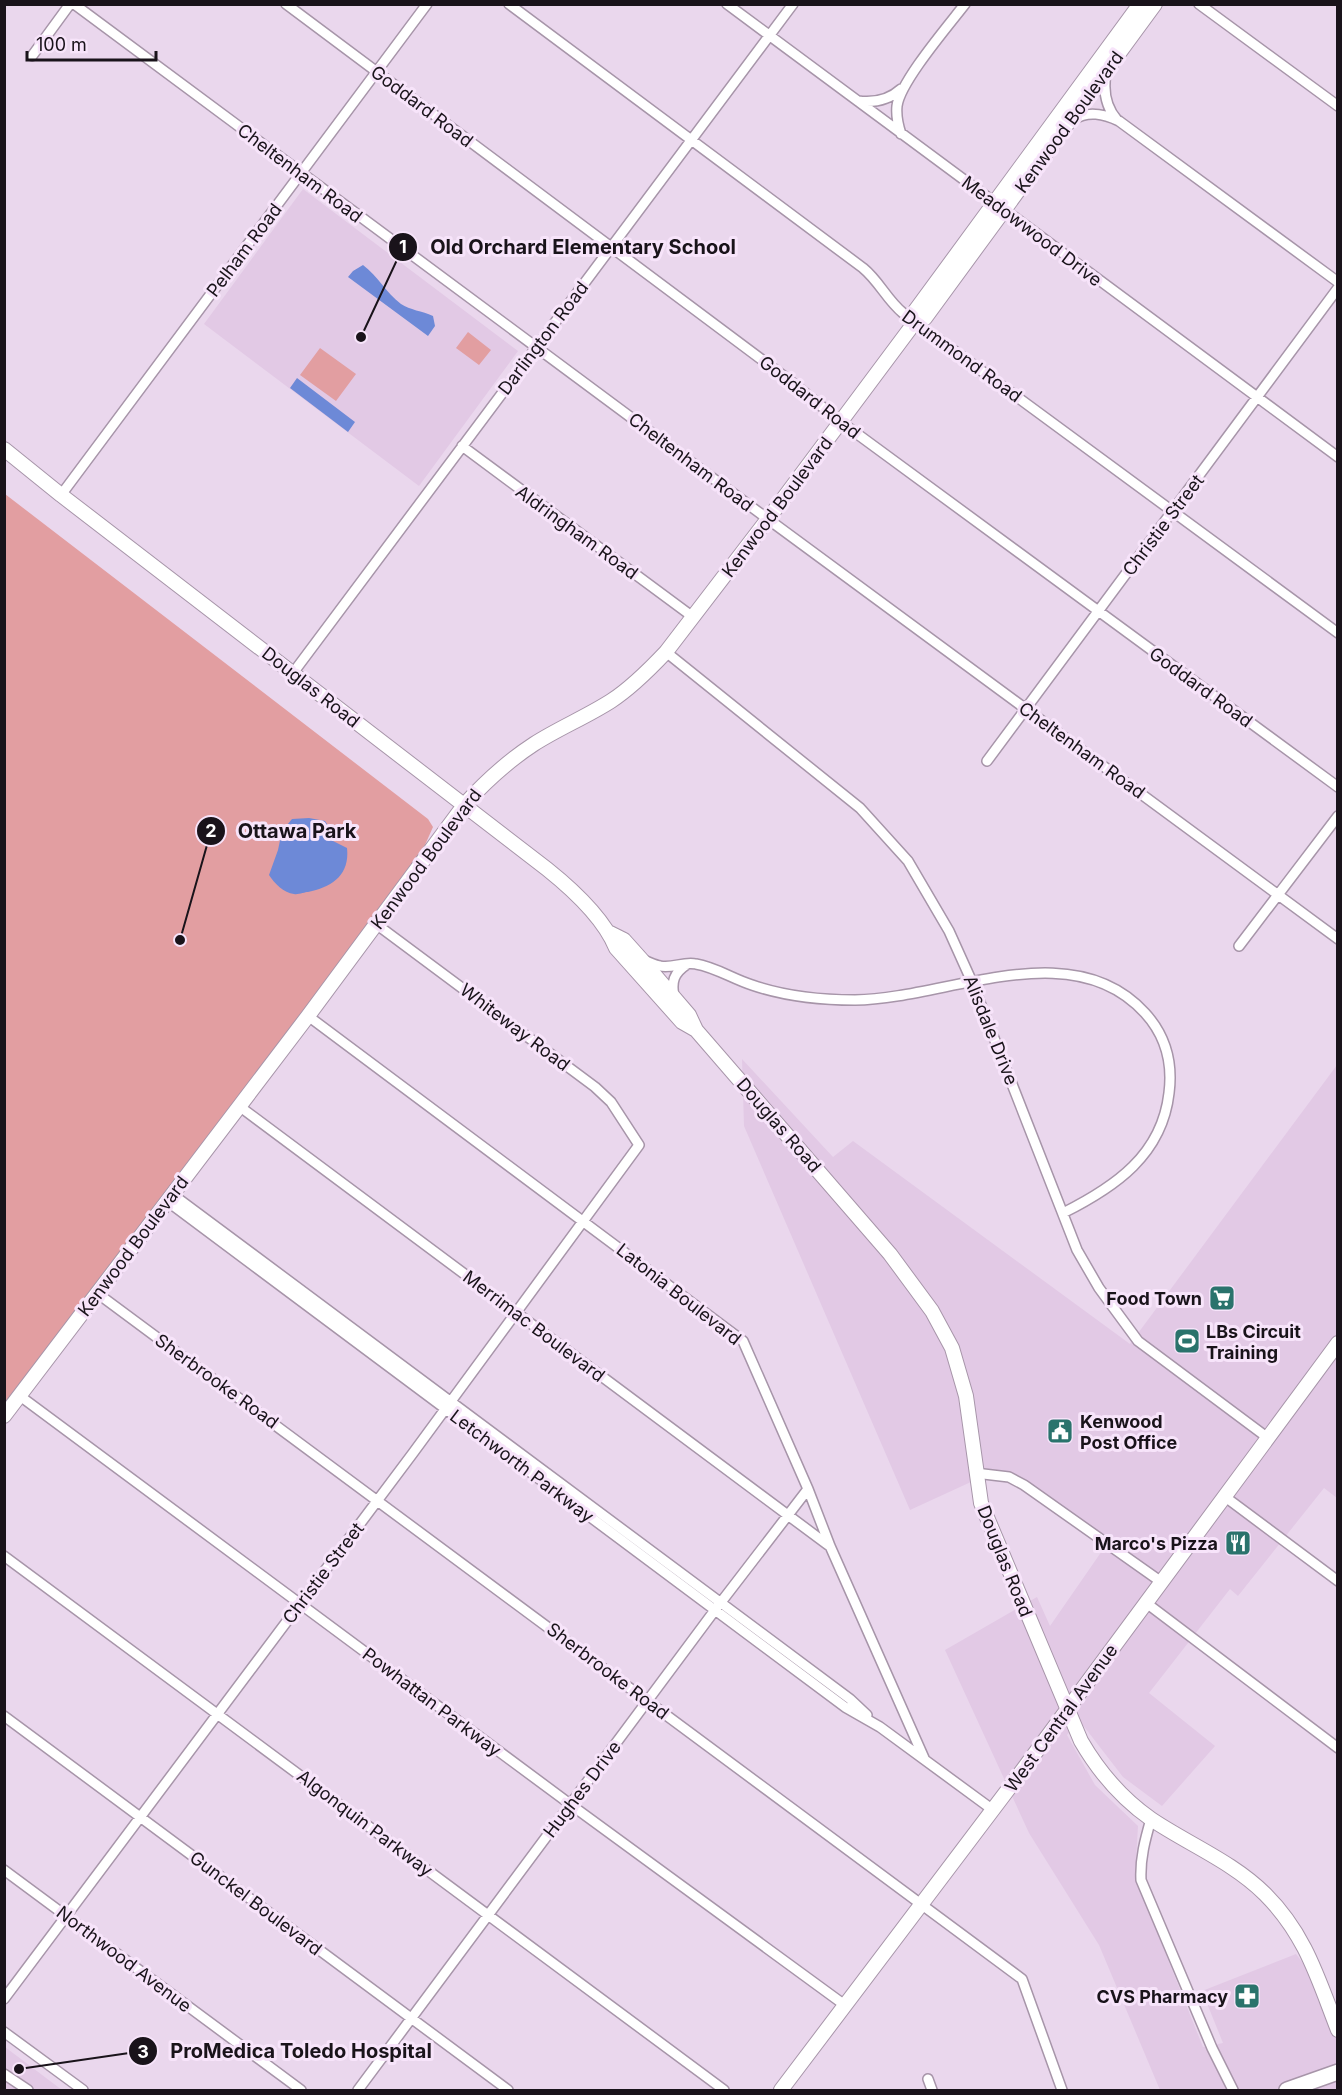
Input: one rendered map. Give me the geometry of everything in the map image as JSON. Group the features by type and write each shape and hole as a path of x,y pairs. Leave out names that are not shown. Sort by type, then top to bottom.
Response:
{"main road":[{"path":"1287,2091 1338,2072"}],"street":[{"path":"32,56 70,4"},
{"name":"Cheltenham Road","path":"75,4 536,348 1338,939"},
{"name":"Goddard Road","path":"286,4 789,380 841,422 1338,787"},
{"name":"Pelham Road","path":"61,495 427,4"},
{"name":"Drummond Road","path":"509,4 863,268 874,278 896,307 915,322 1338,633"},
{"name":"Meadowwood Drive","path":"727,4 1338,457"},
{"name":"Darlington Road","path":"293,673 793,4"},
{"path":"856,101 886,99 896,94 965,4"},
{"name":"Kenwood Boulevard","path":"1102,68 1140,4"},
{"name":"Kenwood Boulevard","path":"4,1416 308,1016 465,804 480,787 514,758 611,701 638,681 666,652 915,322 915,311 1000,208 1102,68 1155,4"},
{"path":"1199,4 1338,106"},
{"path":"1102,68 1106,99 1112,114 1119,121 1338,282"},
{"path":"901,134 897,106 905,85"},
{"path":"1064,119 1084,114 1101,114 1119,121"},
{"name":"Christie Street","path":"987,761 1338,288"},
{"name":"Aldringham Road","path":"462,446 693,617"},
{"name":"Douglas Road","path":"4,449 559,879 610,933 624,940 674,997 689,1016 696,1030 890,1254 932,1311 948,1340 963,1384 981,1503 1067,1709 1096,1767 1121,1794 1151,1819 1249,1880 1281,1912 1305,1946 1338,2030"},
{"name":"Alisdale Drive","path":"666,652 860,808 908,861 949,931 972,982 1077,1250 1099,1288 1138,1341 1268,1438"},
{"path":"1239,946 1338,816"},
{"name":"Whiteway Road","path":"376,924 595,1087 611,1102 639,1145"},
{"name":"Douglas Road","path":"610,933 616,948 682,1022 696,1030"},
{"path":"641,959 662,967 688,963 704,966 772,991 837,1000 896,998 972,982 1036,973 1065,974 1098,981 1126,995 1151,1020 1164,1039 1168,1051 1170,1088 1165,1117 1154,1141 1144,1155 1115,1184 1096,1197 1063,1213"},
{"path":"674,997 672,988 674,977 688,963"},
{"name":"Latonia Boulevard","path":"308,1016 743,1341 808,1489 830,1546 925,1760"},
{"name":"Merrimac Boulevard","path":"239,1106 830,1546"},
{"name":"Christie Street","path":"4,1999 378,1500 639,1145"},
{"name":"Letchworth Parkway","path":"169,1198 718,1607 845,1707 880,1727 993,1810"},
{"name":"Sherbrooke Road","path":"98,1293 1022,1979 1062,2091"},
{"name":"West Central Avenue","path":"781,2091 993,1810 1338,1343"},
{"name":"Powhattan Parkway","path":"20,1395 571,1805 846,2006"},
{"path":"975,1473 1009,1477 1024,1485 1160,1581"},
{"name":"Hughes Drive","path":"358,2091 808,1489"},
{"path":"1224,1497 1338,1581"},
{"name":"Algonquin Parkway","path":"4,1556 724,2091"},
{"path":"1145,1602 1338,1748"},
{"name":"Gunckel Boulevard","path":"4,1716 508,2091"},
{"path":"1151,1819 1143,1847 1141,1880 1212,2048 1233,2091"},
{"name":"Northwood Avenue","path":"4,1870 301,2091"},
{"path":"4,2032 83,2091"},
{"path":"4,2074 28,2091"},
{"path":"928,2079 932,2091"}],"shaded area":[{"path":"303,189 518,351 419,486 204,324"},
{"path":"468,332 491,350 479,365 456,348"},
{"path":"320,348 356,374 336,401 300,375"},
{"path":"5,494 428,819 433,827 425,845 333,971 5,1407"},
{"path":"742,1059 833,1157 853,1141 1130,1344 1337,1065 1337,1498 1324,1488 1238,1596 1230,1589 1149,1693 1215,1746 1162,1806 1123,1777 1079,1720 1067,1735 1095,1785 1138,1826 1135,1877 1203,2047 1223,2043 1202,1991 1296,1954 1337,2007 1337,2090 1160,2090 1099,1945 1029,1833 945,1650 1037,1597 1050,1626 1104,1548 997,1470 910,1510 744,1126"},
{"path":"5,2047 62,2090 5,2090"}],"water":[{"path":"363,265 401,304 433,316 435,326 428,336 348,277"},
{"path":"297,378 355,422 348,432 290,388"},
{"path":"309,818 325,821 329,827 331,840 347,848 346,866 338,878 325,887 299,894 290,893 280,887 269,875 282,831 292,819"}],"place":[{"name":"Old Orchard Elementary School","path":"361,337"},
{"name":"Ottawa Park","path":"180,940"},
{"name":"Food Town","path":"1222,1298"},
{"name":"LBs Circuit Training","path":"1187,1341"},
{"name":"Kenwood Post Office","path":"1060,1431"},
{"name":"Marco's Pizza","path":"1238,1543"},
{"name":"CVS Pharmacy","path":"1247,1996"},
{"name":"ProMedica Toledo Hospital","path":"19,2069"}]}
